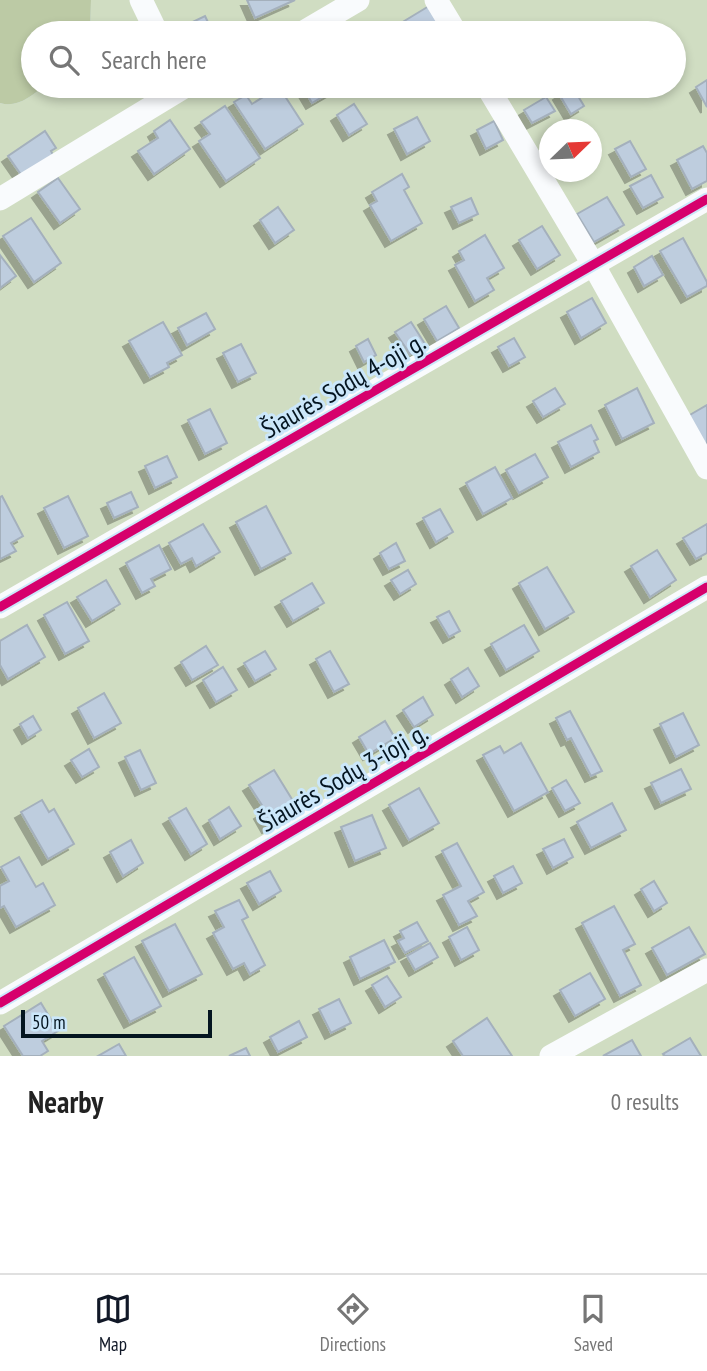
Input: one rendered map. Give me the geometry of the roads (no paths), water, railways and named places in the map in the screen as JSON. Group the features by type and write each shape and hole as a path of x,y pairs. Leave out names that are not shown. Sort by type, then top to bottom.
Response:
{"street":[{"path":"141,0 151,21"},
{"path":"322,21 358,0"},
{"path":"436,0 449,21"},
{"path":"0,199 164,98"},
{"path":"494,98 593,264 707,468"},
{"name":"Šiaurės Sodų 4-oji g.","path":"0,607 707,199"},
{"name":"Šiaurės Sodų 3-ioji g.","path":"0,1003 707,587"},
{"path":"551,1056 707,970"}]}
